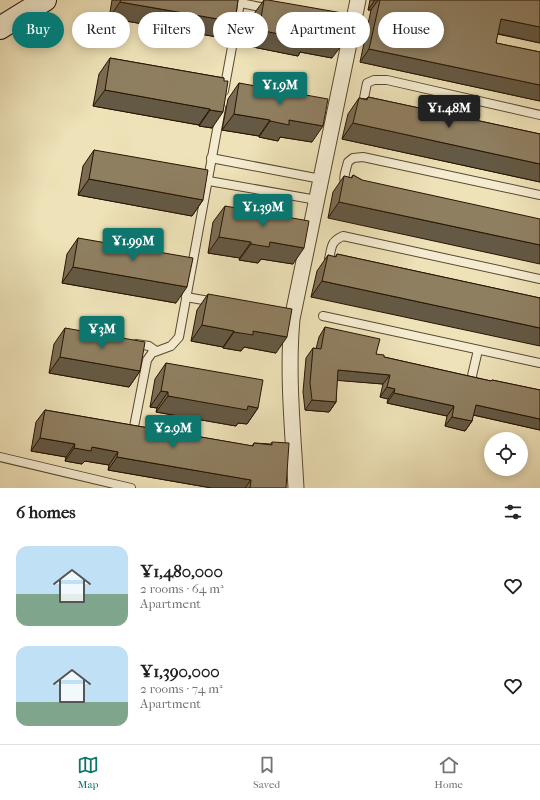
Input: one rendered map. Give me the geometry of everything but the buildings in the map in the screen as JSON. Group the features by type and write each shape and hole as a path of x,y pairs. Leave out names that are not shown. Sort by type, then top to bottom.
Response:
{"street":[{"path":"0,28 44,0"},
{"path":"296,488 290,364 292,319 358,0"}],"lane":[{"path":"226,0 279,10"},
{"path":"133,432 147,360 152,353 171,346 179,337 186,297 188,267 207,181 240,3"},
{"path":"380,110 367,104 364,98 367,83 374,80 387,80 540,115"},
{"path":"352,191 345,185 344,179 348,162 353,158 363,157 540,195"},
{"path":"211,158 321,179"},
{"path":"192,178 317,200"},
{"path":"337,267 331,263 329,259 333,243 336,239 343,236 540,279"},
{"path":"186,297 224,303"},
{"path":"323,316 540,364"},
{"path":"127,342 149,346 156,351"},
{"path":"471,380 478,350"},
{"path":"0,457 131,488"}]}
